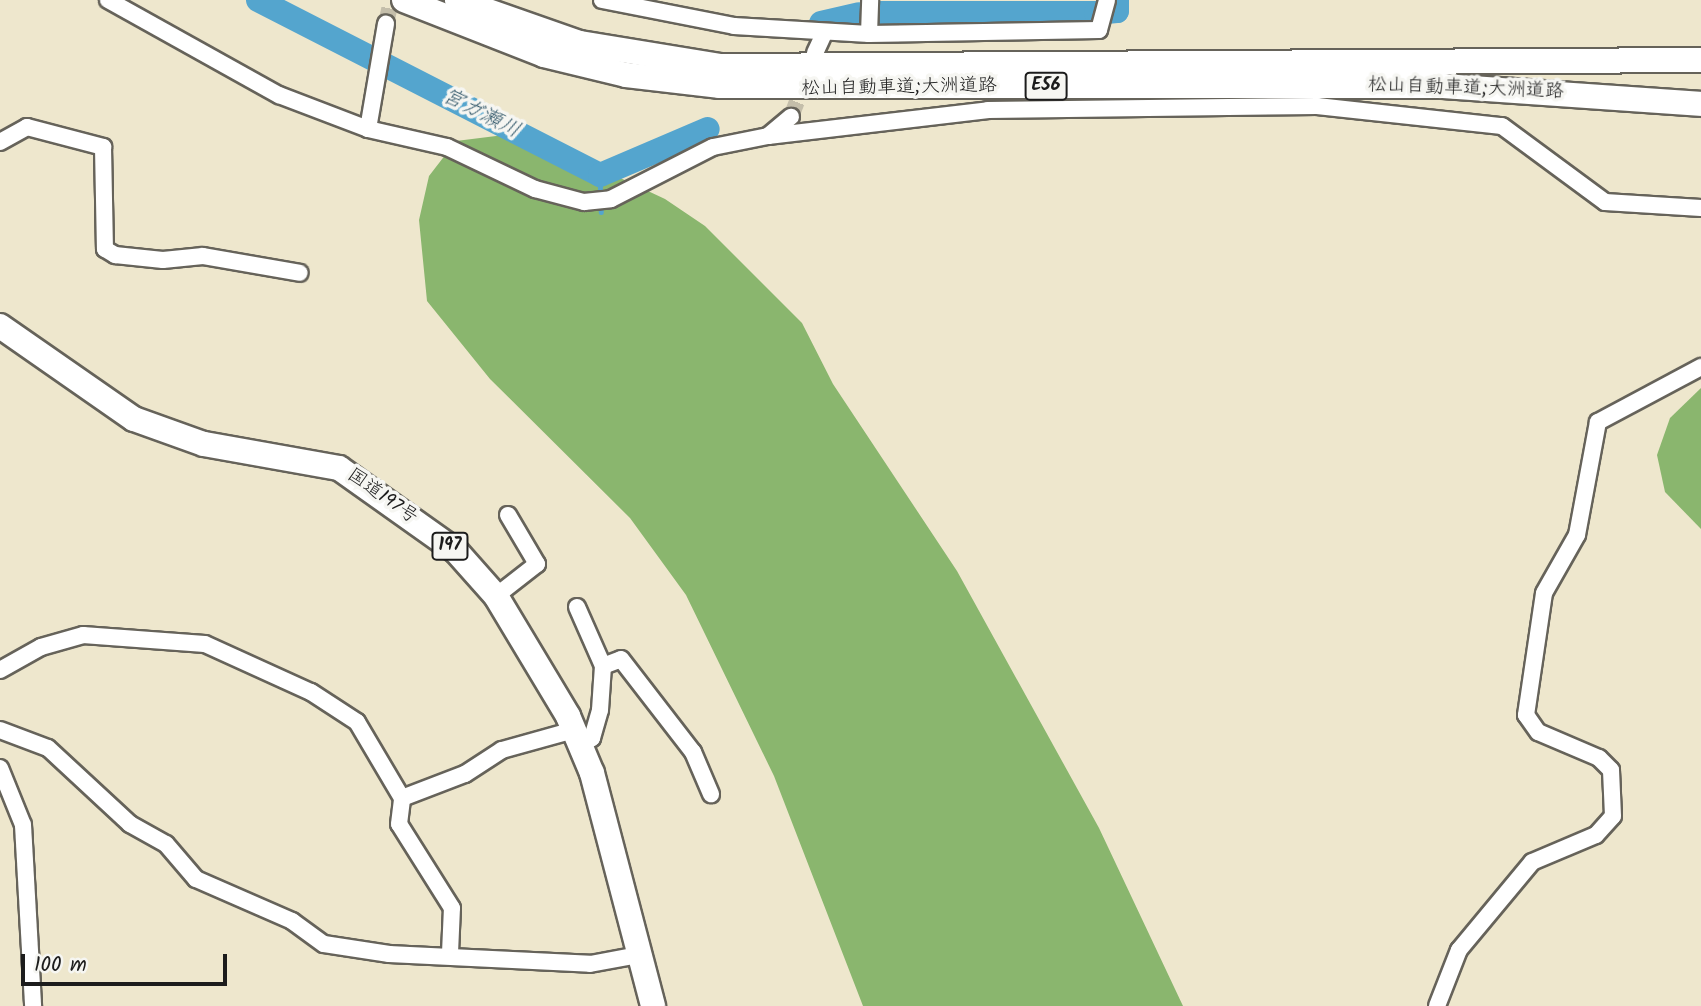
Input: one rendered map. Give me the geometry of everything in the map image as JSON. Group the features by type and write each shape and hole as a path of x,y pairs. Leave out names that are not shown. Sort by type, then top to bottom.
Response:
{"highway":[{"name":"松山自動車道;大洲道路","path":"404,0 478,33 626,75 720,86 1416,85 1701,104"},
{"name":"松山自動車道;大洲道路","path":"457,0 549,34 674,62 790,68 1701,60"},
{"path":"482,0 549,34"},
{"path":"388,12 478,33"},
{"name":"国道197号","path":"0,326 134,419 167,434 301,457 366,482 456,551 495,596 577,737 653,1006"}],"street":[{"path":"108,0 279,95 368,129 447,147 535,189 584,202 611,199 713,147 768,136 988,110 1317,106 1502,126 1605,201 1701,208"},
{"path":"602,0 642,12 824,34 1099,30 1107,0"},
{"path":"869,34 870,0"},
{"path":"368,129 388,12"},
{"path":"815,53 824,34"},
{"path":"768,136 791,117"},
{"path":"0,142 27,127 103,147 106,249 115,255 163,260 203,256 300,273"},
{"path":"1437,1006 1459,950 1532,862 1596,835 1613,816 1611,771 1599,758 1538,732 1527,715 1544,593 1577,535 1598,422 1701,367"},
{"path":"495,596 537,564 508,515"},
{"path":"402,798 465,774 502,750 577,737 592,738 600,710 603,666 577,607"},
{"path":"0,670 41,647 83,635 205,644 274,673 357,722 402,798 399,824 452,908 450,953"},
{"path":"603,666 627,663 645,697 694,752 711,794"},
{"path":"0,730 48,748 81,783 166,844 214,890 343,950 450,953 590,964 639,955"},
{"path":"0,768 23,825 33,1006"}],"green space":[{"path":"504,135 552,146 665,199 705,226 802,323 833,384 957,571 1099,828 1183,1006 863,1006 774,776 686,595 630,518 490,379 427,301 419,220 429,176 456,141"},
{"path":"1701,388 1701,529 1665,492 1657,455 1670,418"}],"waterway":[{"name":"宮ガ瀬川","path":"258,0 600,175 708,129"},
{"name":"宮ガ瀬川","path":"880,13 1096,13 1117,11 1117,0"},
{"name":"宮ガ瀬川","path":"821,23 859,14"},
{"path":"600,175 601,212"}],"tunnel":[{"path":"386,24 391,0"},
{"path":"791,117 805,80"}]}
